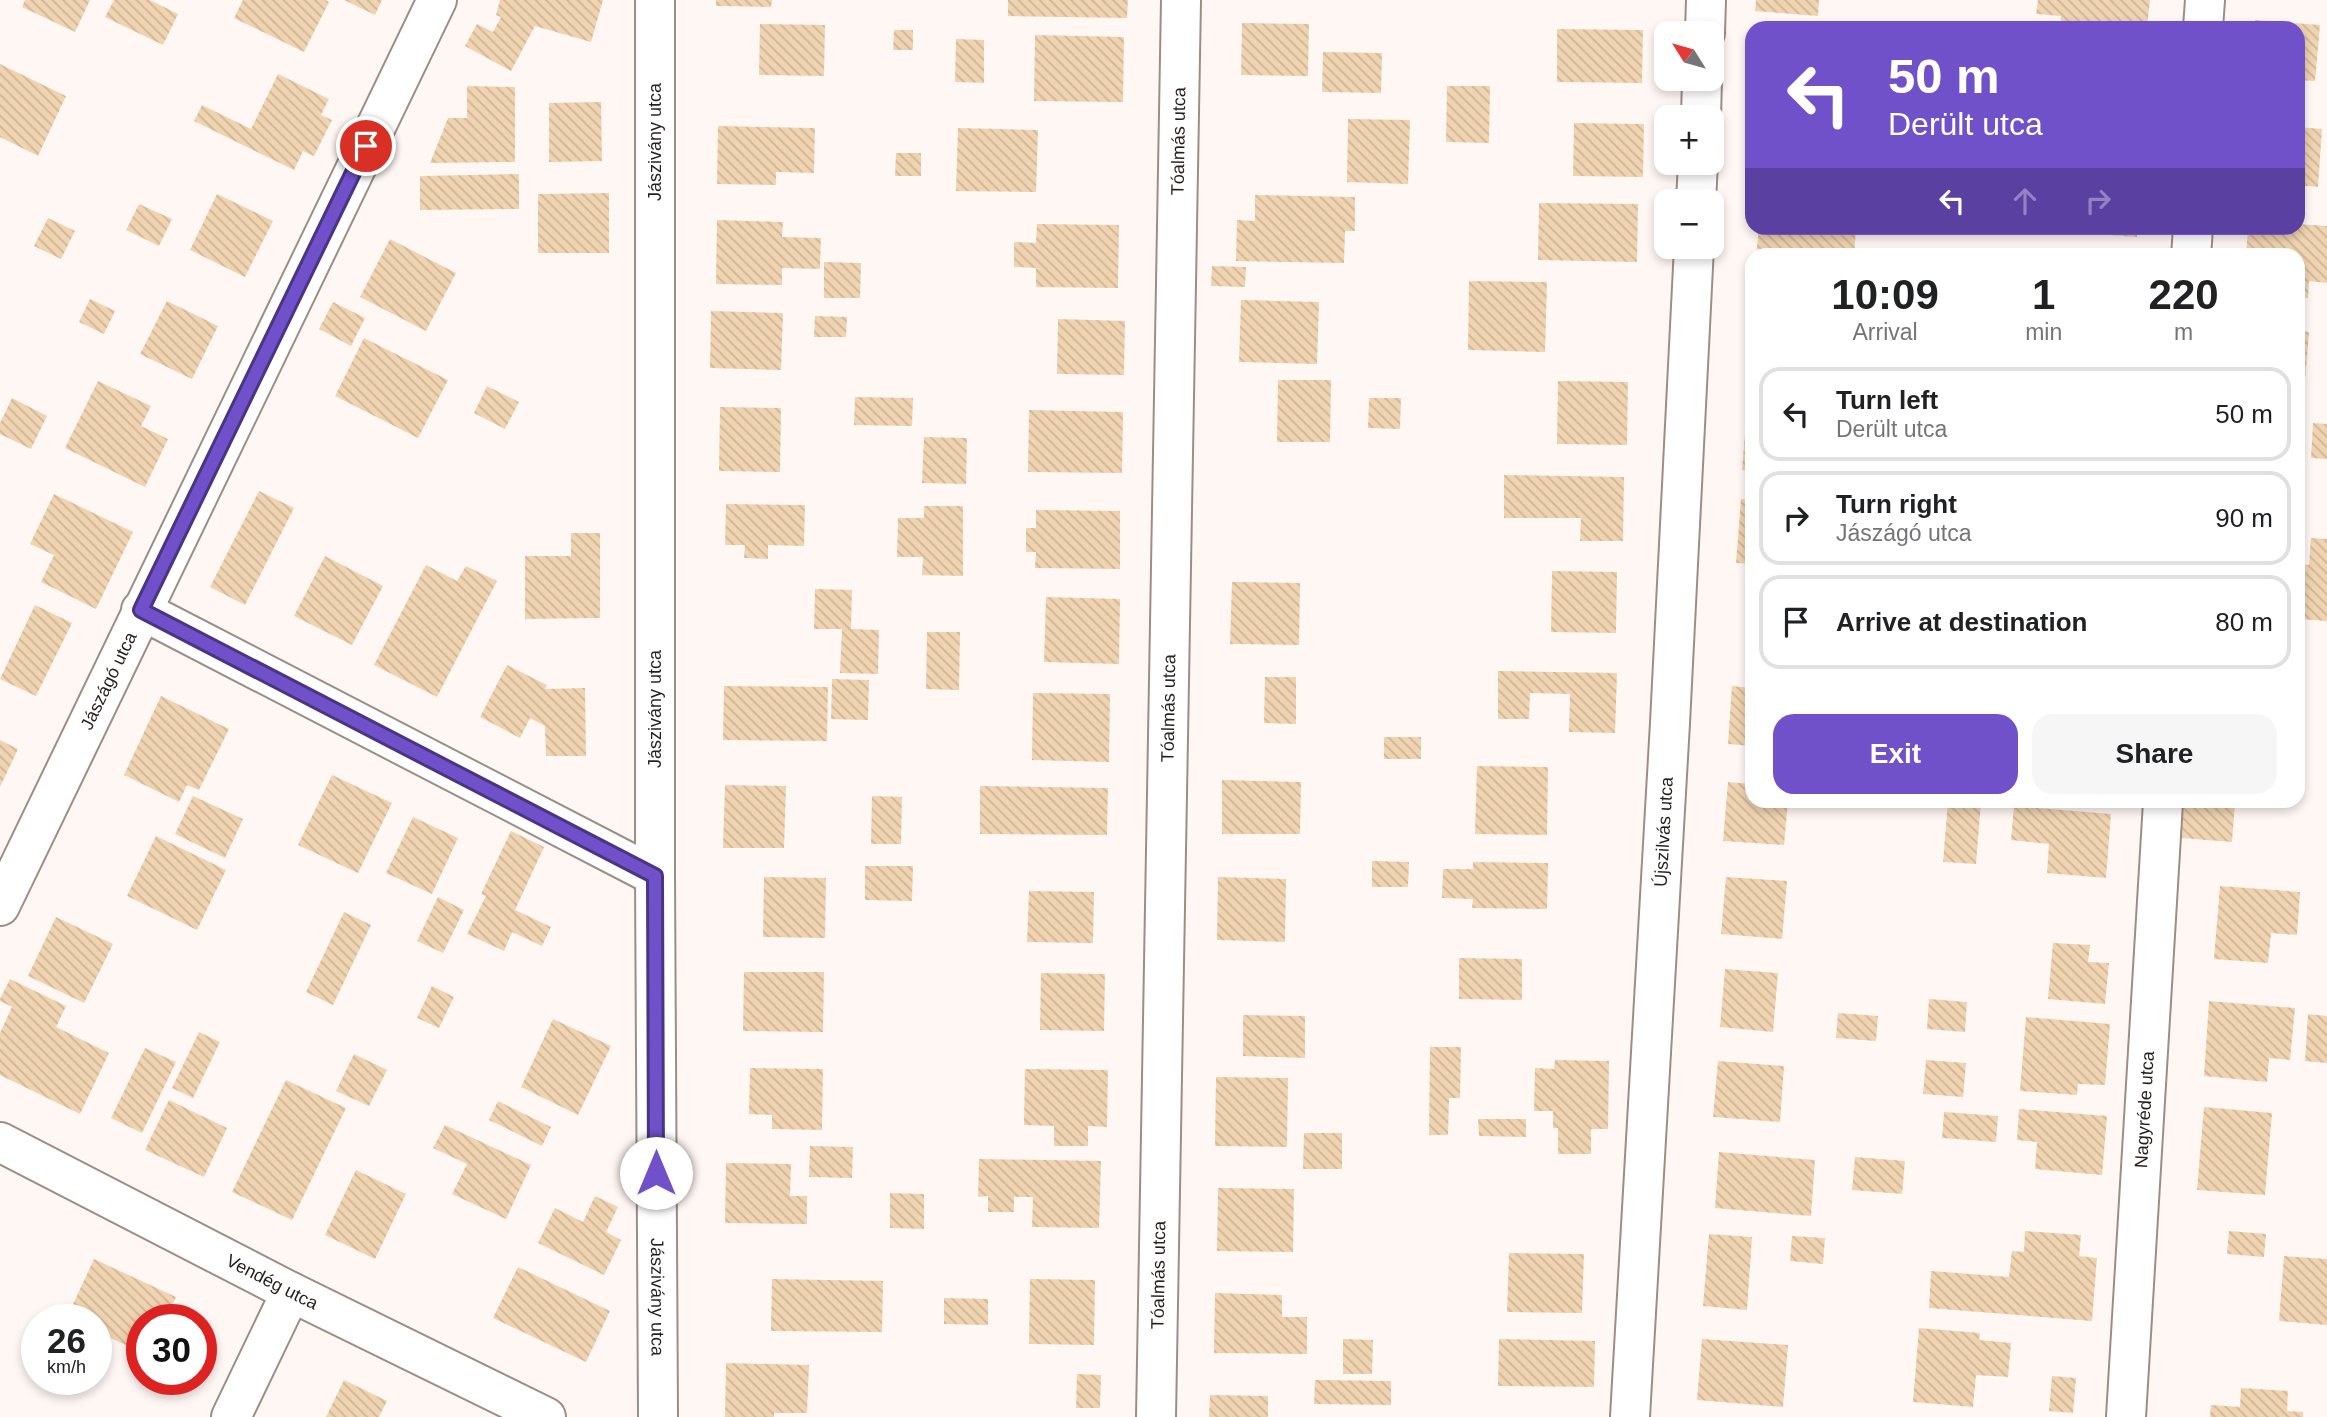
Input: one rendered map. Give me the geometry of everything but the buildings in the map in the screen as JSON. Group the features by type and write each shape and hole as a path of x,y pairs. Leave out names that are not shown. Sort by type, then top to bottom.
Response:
{"street":[{"name":"Jászágó utca","path":"0,906 438,0"},
{"name":"Jászivány utca","path":"655,0 658,1417"},
{"name":"Tóalmás utca","path":"1156,1417 1181,0"},
{"path":"1705,21 1706,0"},
{"path":"2204,21 2205,0"},
{"name":"Újszilvás utca","path":"1630,1417 1693,259"},
{"path":"141,610 655,876"},
{"name":"Nagyréde utca","path":"2126,1417 2162,808"},
{"name":"Vendég utca","path":"0,1142 291,1292 546,1417"},
{"path":"231,1417 291,1292"}],"route":[{"path":"366,146 141,610 655,876 656,1173"}]}
